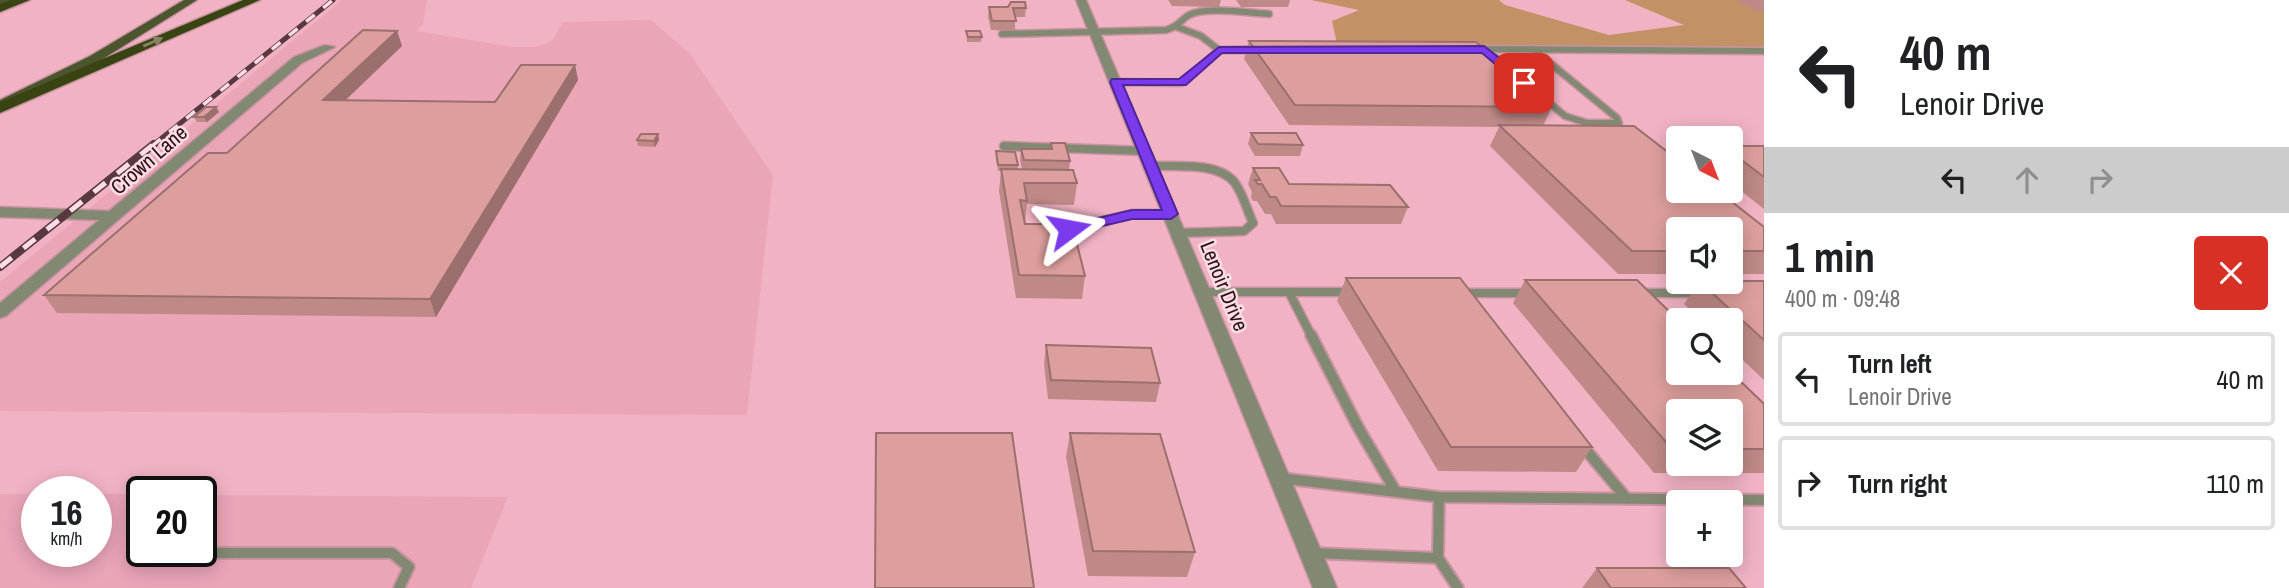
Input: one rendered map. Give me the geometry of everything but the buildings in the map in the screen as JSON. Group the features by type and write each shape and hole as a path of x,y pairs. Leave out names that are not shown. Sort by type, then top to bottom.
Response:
{"highway":[{"path":"0,6 24,0"},
{"path":"0,107 254,0"}],"main road":[{"path":"0,6 10,0"},
{"path":"0,107 104,54 192,0"}],"street":[{"name":"Lenoir Drive","path":"1081,0 1325,588"},
{"name":"Crown Lane","path":"0,312 298,60 329,47"},
{"path":"0,212 115,216"}],"lane":[{"path":"1177,27 1189,14 1217,11 1269,14"},
{"path":"1002,34 1177,27 1201,36 1219,50 1261,50"},
{"path":"1484,50 1565,116 1587,123 1619,123 1617,118 1533,49"},
{"path":"1116,82 1182,83 1219,50"},
{"path":"1470,50 1764,51"},
{"path":"1003,146 1148,159 1225,173 1234,181 1253,223 1244,231 1178,233"},
{"path":"1069,229 1132,215 1171,214"},
{"path":"1202,292 1357,292"},
{"path":"1289,292 1358,427 1396,492"},
{"path":"1452,293 1534,293"},
{"path":"1465,293 1474,304"},
{"path":"1631,293 1666,293"},
{"path":"1645,293 1653,301"},
{"path":"1573,434 1627,499"},
{"path":"1278,477 1438,497 1764,500"},
{"path":"1438,497 1438,558 1458,588"},
{"path":"217,553 392,553 409,568 399,588"},
{"path":"1310,553 1438,558"}],"shaded area":[{"path":"342,0 427,0 423,24 417,31 513,47 535,47 548,43 553,40 563,22 651,20 690,54 773,175 747,415 0,411 0,282"},
{"path":"1311,0 1499,0 1505,5 1609,35 1684,25 1625,0 1764,0 1764,48 1337,44 1332,21 1359,10"},
{"path":"0,494 21,494 21,567 112,567 112,494 126,494 126,567 217,567 217,495 508,497 471,588 0,588"}],"railway":[{"path":"152,146 333,0"},
{"path":"0,267 154,144"}],"route":[{"path":"1069,229 1132,215 1171,214 1116,82 1182,83 1219,50 1484,50 1524,83"}]}
